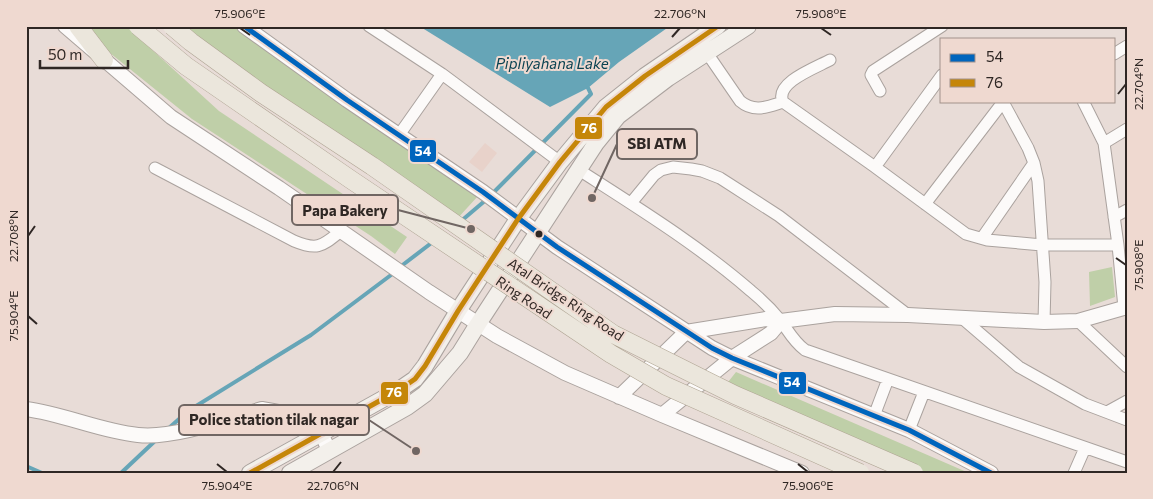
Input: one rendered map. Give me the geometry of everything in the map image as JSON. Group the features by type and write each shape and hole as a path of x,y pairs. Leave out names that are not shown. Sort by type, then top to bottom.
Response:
{"main road":[{"path":"78,26 104,60"},
{"name":"Ring Road","path":"138,26 186,66 497,279 611,354 666,386 860,473"},
{"name":"Atal Bridge Ring Road","path":"172,26 262,93 372,166 613,334 735,395 914,473"},
{"path":"250,473 399,390 415,379 437,348 458,310 518,218 560,162 606,107 645,76 718,26"},
{"path":"290,473 406,407 425,394 460,353 596,143 618,116 668,78 748,26"}],"street":[{"path":"65,26 171,117 497,336 565,373 802,473"},
{"path":"244,26 347,100 483,192 537,232 686,332 732,358 908,430 991,473"},
{"path":"369,26 442,74 560,162"},
{"path":"880,91 871,78 873,71 942,26"},
{"path":"1116,53 1127,46"},
{"path":"707,53 740,101 745,105 758,109 783,102"},
{"path":"830,60 788,83 782,92 783,102 966,234 982,238 1042,245 1118,245"},
{"path":"399,135 442,74"},
{"path":"875,167 940,78"},
{"path":"925,204 1001,102"},
{"path":"1003,102 1028,148 1038,181 1045,282 1044,322"},
{"path":"619,396 686,332 766,319 781,321 835,314 908,315 1044,322 1078,321 1125,307 1104,143 1084,102"},
{"path":"1104,143 1127,129"},
{"path":"982,238 1034,164"},
{"path":"631,203 654,175 661,170 673,167 696,170 720,178 780,216 908,315"},
{"path":"155,168 294,241 309,247 325,244 341,231"},
{"path":"579,170 631,203 726,269 764,301 781,321 794,342 805,350 1127,462"},
{"path":"1114,217 1127,210"},
{"path":"962,318 1019,367 1085,404 1127,420"},
{"path":"662,415 732,358 771,333 781,321"},
{"path":"1078,321 1127,367"},
{"path":"874,416 888,380"},
{"path":"908,430 924,392"},
{"path":"1107,412 1127,401"},
{"path":"26,408 114,431 141,435 165,435 262,410 277,412 307,421 320,433 329,451"},
{"path":"1074,473 1084,448"}],"shaded area":[{"path":"485,143 497,153 482,172 469,162"}],"green space":[{"path":"90,26 126,26 219,111 407,237 395,254 371,236 192,119 105,49"},
{"path":"162,26 244,26 478,196 457,219 183,45"},
{"path":"1112,267 1115,297 1090,306 1089,272"},
{"path":"736,372 969,473 925,473 721,391"}],"water":[{"name":"Pipliyahana Lake","path":"419,26 670,26 619,62 588,88 550,107"}],"waterway":[{"path":"492,194 591,94 588,88"},
{"path":"460,222 487,199"},
{"path":"400,267 434,241"},
{"path":"169,428 188,411 311,335 395,272"},
{"path":"121,473 156,440"},
{"path":"26,466 42,473"}],"transit line":[{"name":"54","path":"244,26 347,100 483,192 557,247 712,348 732,358 909,430 991,473"},
{"name":"76","path":"250,473 399,390 415,379 518,219 560,162 606,107 645,76 718,26"}],"place":[{"name":"SBI ATM","path":"592,198"},
{"name":"Papa Bakery","path":"471,229"},
{"name":"Police station tilak nagar","path":"416,451"}]}
